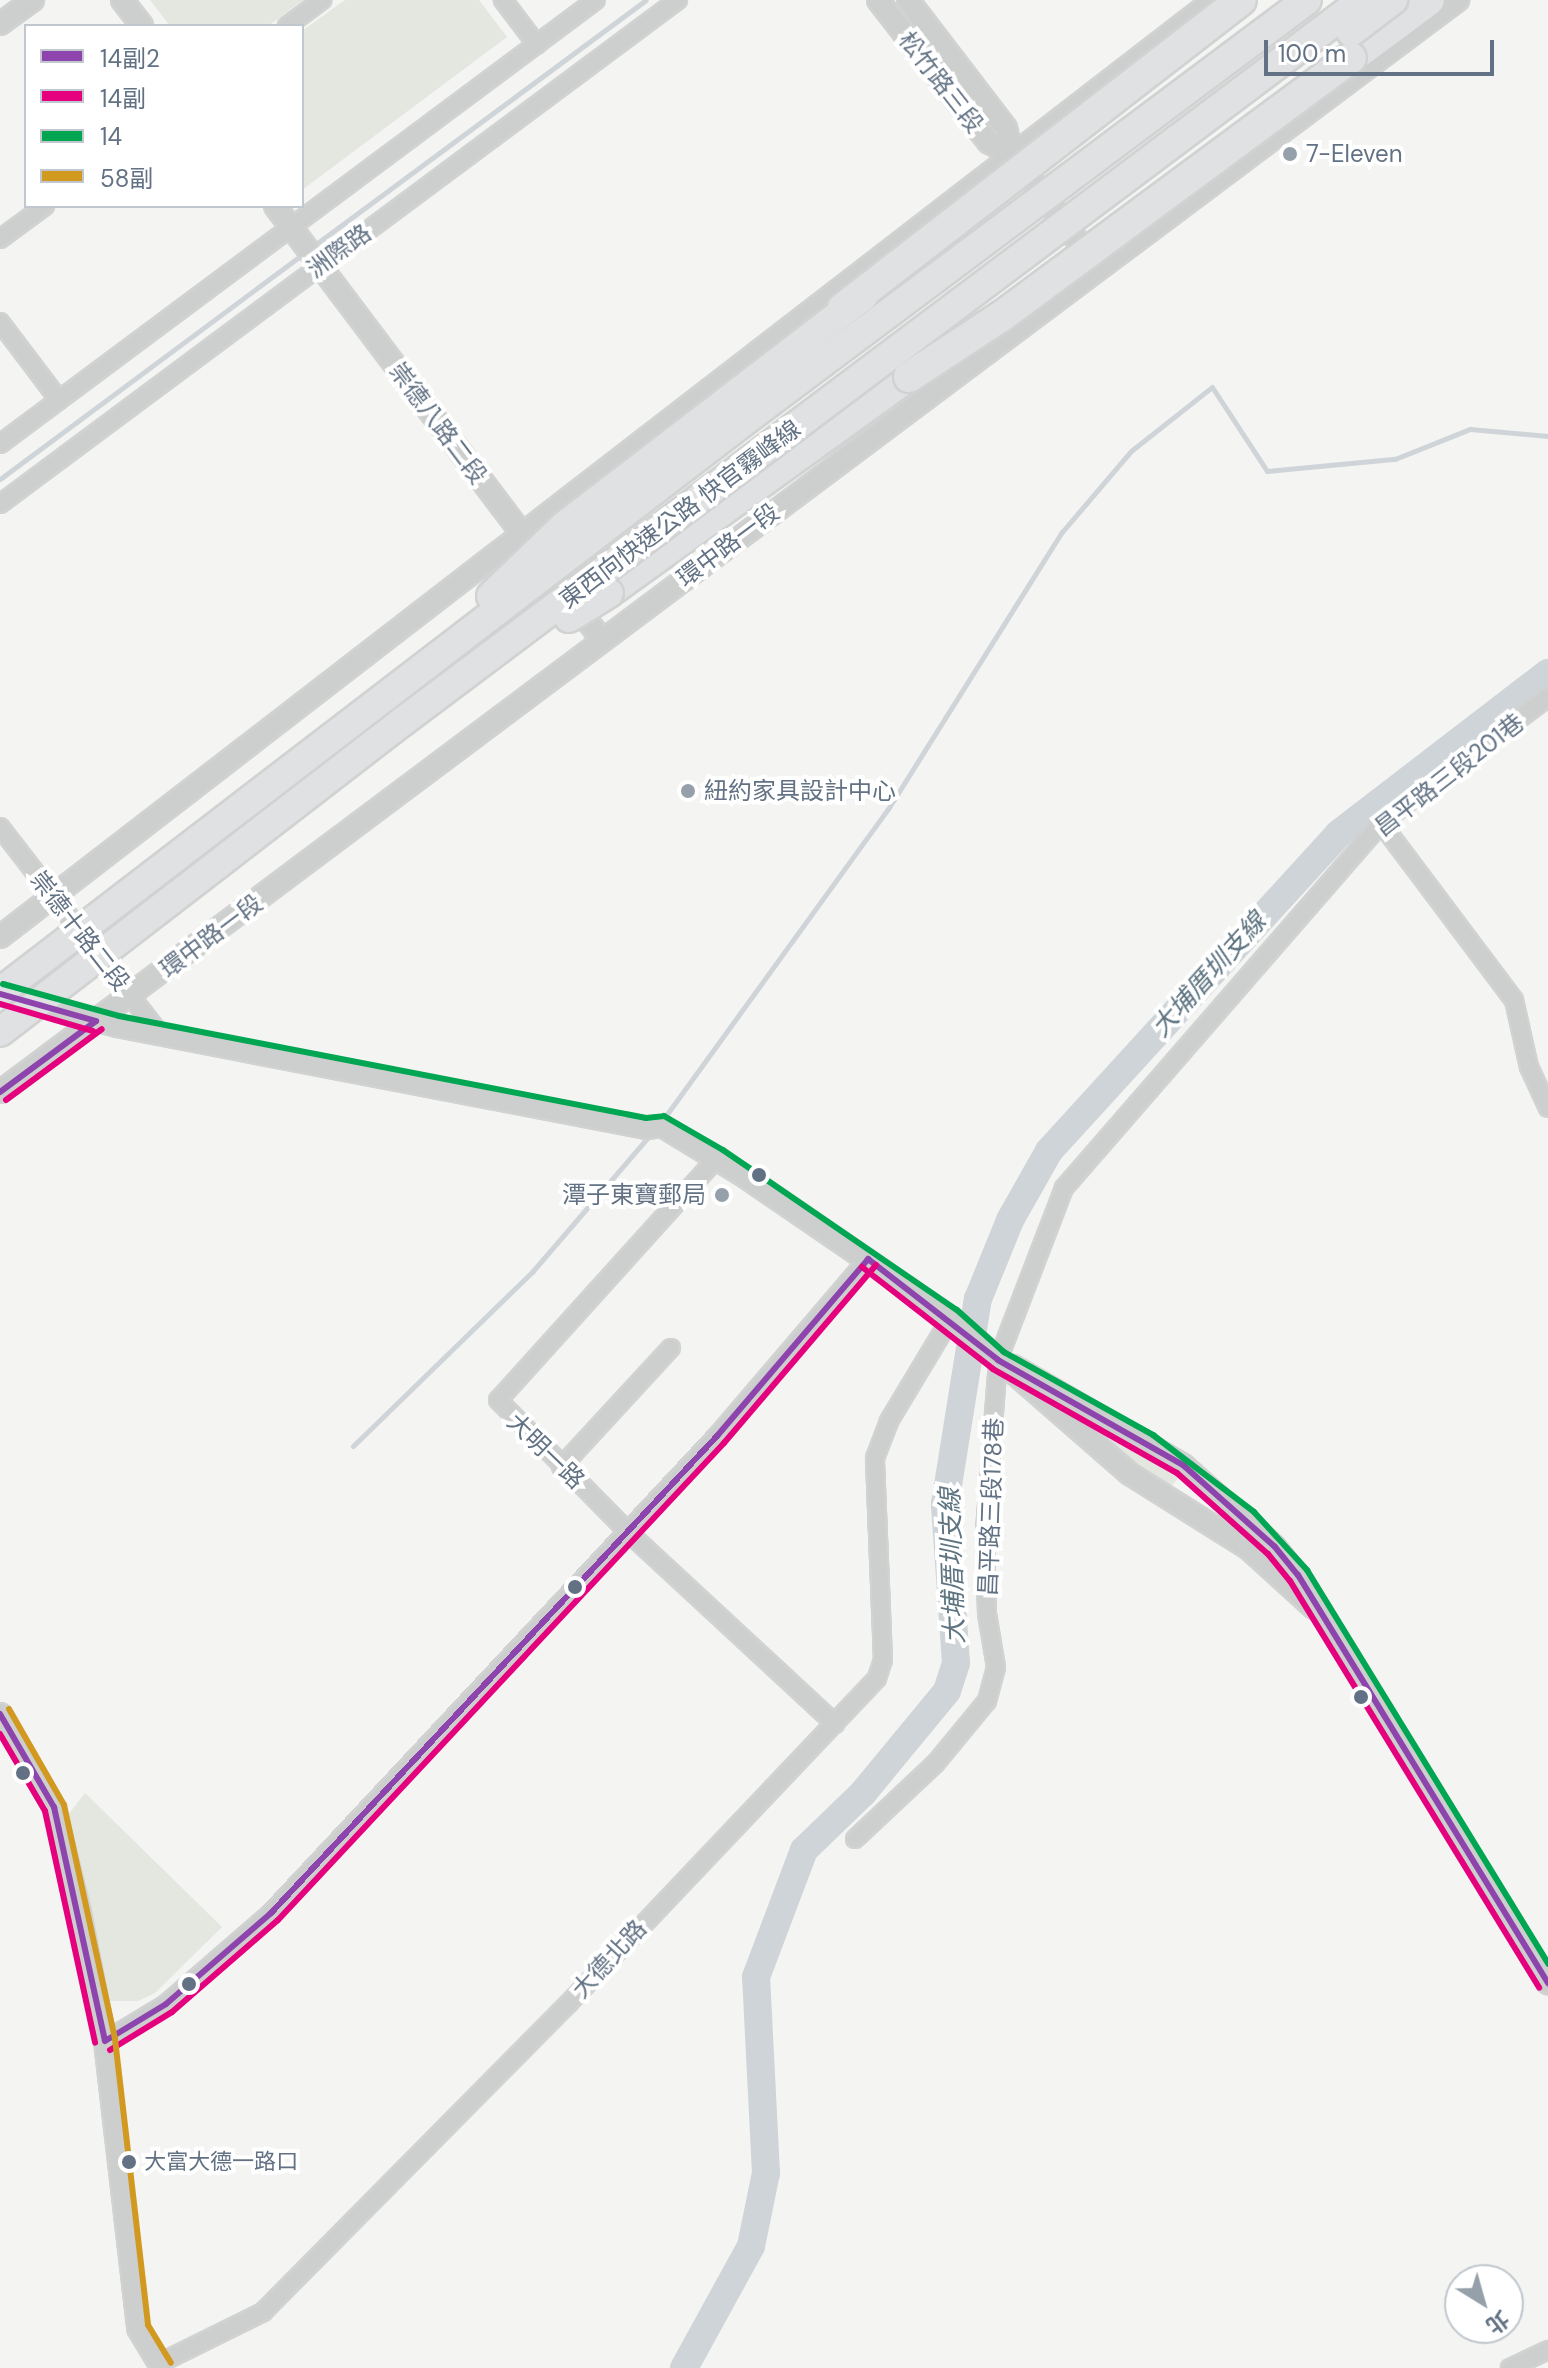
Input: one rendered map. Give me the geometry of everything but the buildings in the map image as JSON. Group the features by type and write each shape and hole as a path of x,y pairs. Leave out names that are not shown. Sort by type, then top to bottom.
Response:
{"highway":[{"path":"390,693 565,525 1241,0"},
{"path":"843,308 972,226 1276,0"},
{"name":"東西向快速公路 快官霧峰線","path":"7,995 390,693 1307,0"},
{"name":"東西向快速公路 快官霧峰線","path":"0,1032 402,722 1363,0"},
{"path":"909,377 992,303 1393,0"},
{"path":"402,722 609,593 909,377 1002,316 1429,0"}],"street":[{"path":"0,24 33,0"},
{"path":"122,0 140,24"},
{"path":"290,24 322,0"},
{"path":"503,0 537,45"},
{"name":"洲際路","path":"0,444 596,0"},
{"name":"洲際路","path":"0,504 312,256 678,0"},
{"name":"松竹路三段","path":"878,0 988,142 1012,154"},
{"name":"松竹路三段","path":"908,0 1006,128 1012,154 1101,271"},
{"path":"0,937 1214,0"},
{"name":"環中路一段","path":"0,1092 602,640 1101,271 1458,0"},
{"path":"0,239 42,208"},
{"name":"崇德八路二段","path":"277,208 602,640"},
{"path":"0,322 59,400"},
{"name":"昌平路三段201巷","path":"998,1360 1064,1188 1381,823 1548,697"},
{"path":"1381,823 1508,990 1520,1017 1529,1067 1548,1108"},
{"name":"崇德十路二段","path":"0,827 160,1034"},
{"path":"7,995 96,1021 654,1127 717,1158 951,1318 1130,1474 1248,1548 1314,1608"},
{"name":"大明一路","path":"717,1158 498,1400 629,1533 835,1724"},
{"path":"105,2041 166,2004 271,1913 629,1533 770,1377 868,1259"},
{"name":"大德北路","path":"161,2365 263,2312 877,1678 883,1660 875,1458 889,1421 951,1318"},
{"path":"561,1467 671,1348"},
{"path":"998,1360 1183,1465 1275,1547 1298,1575 1314,1608 1548,1983"},
{"name":"昌平路三段178巷","path":"855,1839 935,1764 987,1701 996,1667 987,1614 985,1530 998,1360"},
{"path":"0,1714 14,1732 54,1807 105,2041 138,2328 161,2365"},
{"path":"1510,2368 1548,2350"}],"shaded area":[{"path":"150,0 303,0 271,24 168,24"},
{"path":"345,0 479,0 507,37 304,189 304,30"},
{"path":"1106,1432 1113,1432 1183,1473 1168,1490 1119,1453"},
{"path":"85,1793 222,1927 155,1993 138,2001 103,2001 64,1820"}],"waterway":[{"path":"312,247 646,0"},
{"path":"0,479 304,253"},
{"path":"662,1121 888,809 1062,532 1131,451 1212,387 1267,471 1395,459 1470,429 1548,436"},
{"name":"大埔厝圳支線","path":"684,2368 751,2246 766,2173 756,1977 804,1850 863,1793 947,1691 956,1663 945,1504 978,1299 1010,1220 1049,1151 1338,834 1548,673"},
{"path":"353,1446 532,1272 650,1135"}],"transit line":[{"name":"14","path":"3,984 119,1016 646,1118 664,1116 723,1150 957,1310 1004,1352 1153,1435 1254,1512 1307,1570 1548,1964"},
{"name":"14副2","path":"0,994 96,1021"},
{"name":"14副","path":"0,1004 93,1031"},
{"name":"14副2","path":"0,1092 96,1021"},
{"name":"14副","path":"6,1100 102,1029"},
{"name":"14副2","path":"868,1259 998,1360 1183,1465 1275,1547 1298,1575 1548,1983"},
{"name":"14副2","path":"105,2041 166,2004 271,1913 717,1436 868,1259"},
{"name":"14副","path":"110,2050 172,2012 278,1920 724,1443 876,1265"},
{"name":"14副","path":"862,1267 993,1369 1177,1473 1268,1554 1290,1581 1539,1988"},
{"name":"58副","path":"9,1709 64,1805 115,2039 148,2325 171,2363"},
{"name":"14副2","path":"0,1714 54,1807 105,2041"},
{"name":"14副","path":"0,1734 45,1811 95,2043"}],"place":[{"name":"7-Eleven","path":"1290,154"},
{"name":"紐約家具設計中心","path":"688,791"},
{"name":"潭子東寶郵局","path":"722,1195"},
{"name":"大富大德一路口","path":"129,2162"}]}
